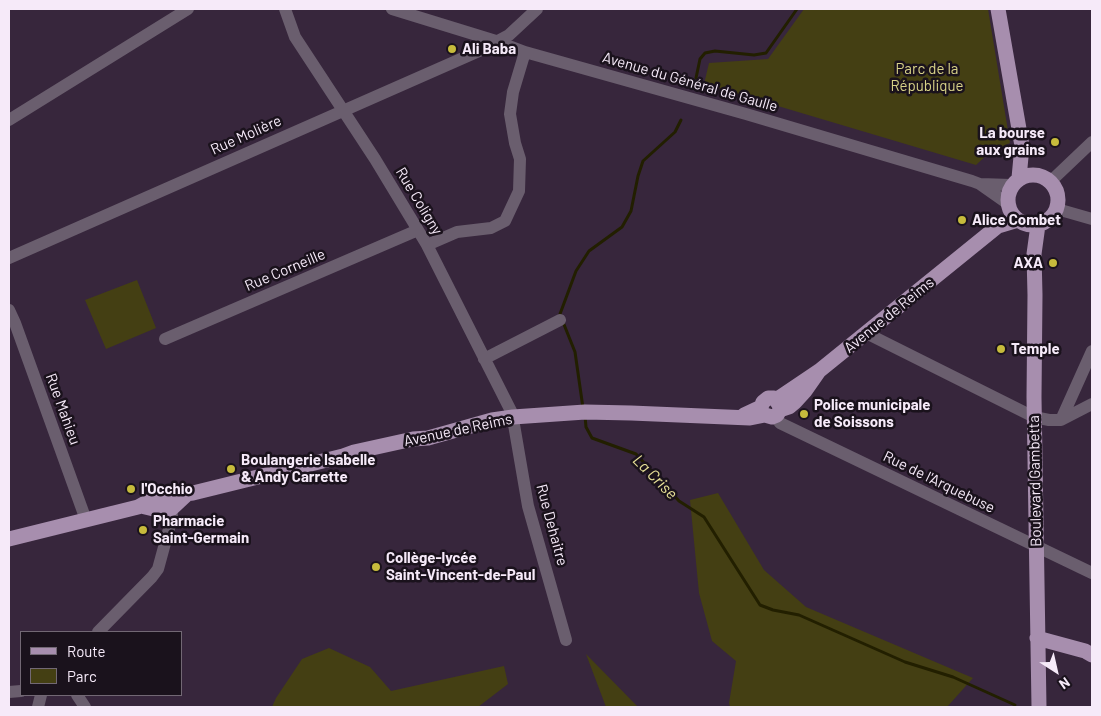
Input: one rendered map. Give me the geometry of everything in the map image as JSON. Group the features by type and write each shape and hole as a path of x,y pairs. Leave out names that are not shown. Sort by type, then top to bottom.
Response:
{"main road":[{"path":"998,9 1022,146 1015,182 1008,194 1008,205 1012,215 1027,223 1046,222 1057,209 1056,190 1044,178 1022,146"},
{"path":"1015,182 1031,174 1044,178"},
{"name":"Avenue de Reims","path":"9,539 141,506 158,499 186,495 354,452 413,439 428,438 492,420 581,412 750,418 772,410 789,407 802,395 819,371 998,226 1008,205"},
{"name":"Avenue de Reims","path":"998,226 1027,223"},
{"name":"Boulevard Gambetta","path":"1027,223 1034,254 1034,417 1039,707"},
{"name":"Avenue de Reims","path":"141,506 162,511 171,509 186,495"},
{"path":"158,499 171,509"},
{"path":"1037,638 1085,651 1092,655"}],"street":[{"path":"9,120 188,9"},
{"name":"Rue Coligny","path":"285,9 295,37 375,159 427,245 513,417"},
{"name":"Avenue du Général de Gaulle","path":"392,9 496,41 525,52 746,114 980,184 1015,182"},
{"name":"Rue Molière","path":"9,258 479,51 509,35 537,9"},
{"path":"427,245 457,232 491,228 505,221 519,192 520,159 510,114 513,92 525,52"},
{"path":"1044,178 1092,142"},
{"name":"Avenue du Général de Gaulle","path":"980,184 1008,205"},
{"path":"1057,209 1092,219"},
{"name":"Rue Corneille","path":"164,339 418,230"},
{"name":"Rue Mahieu","path":"9,310 86,520"},
{"path":"484,359 560,320"},
{"path":"866,333 1034,417 1061,420 1092,404"},
{"path":"1061,420 1092,351"},
{"name":"Rue de l'Arquebuse","path":"772,410 780,423 1092,573"},
{"name":"Rue Dehaitre","path":"513,417 528,506 566,640"},
{"path":"99,631 158,569 172,516 171,509"},
{"path":"78,696 85,707"}],"green space":[{"name":"Parc de la République","path":"804,9 988,9 1010,143 990,152 976,165 704,84 709,63 768,59"},
{"path":"137,280 156,328 106,349 85,300"},
{"path":"718,493 764,570 806,607 973,678 947,707 730,707 729,703 736,661 712,641 699,593 690,500"},
{"path":"329,648 370,667 391,691 504,666 508,684 478,707 272,707 302,659"},
{"path":"586,654 638,707 606,707"}],"waterway":[{"name":"La Crise","path":"696,78 700,59 705,53 715,51 754,55 766,53 797,9"},
{"name":"La Crise","path":"561,316 560,314 576,271 589,251 622,227 631,211 643,161 675,132 681,120"},
{"name":"La Crise","path":"563,322 575,352 583,408"},
{"name":"La Crise","path":"585,416 586,427 592,438 636,454 679,501 704,517 760,605 773,610 799,615 905,662 953,677 1015,705"}],"place":[{"name":"Ali Baba","path":"452,49"},
{"name":"La bourse aux grains","path":"1055,142"},
{"name":"Alice Combet","path":"962,220"},
{"name":"AXA","path":"1053,263"},
{"name":"Temple","path":"1001,349"},
{"name":"Police municipale de Soissons","path":"804,414"},
{"name":"Boulangerie Isabelle & Andy Carrette","path":"231,469"},
{"name":"l'Occhio","path":"131,489"},
{"name":"Pharmacie Saint-Germain","path":"143,530"},
{"name":"Collège-lycée Saint-Vincent-de-Paul","path":"376,567"}]}
